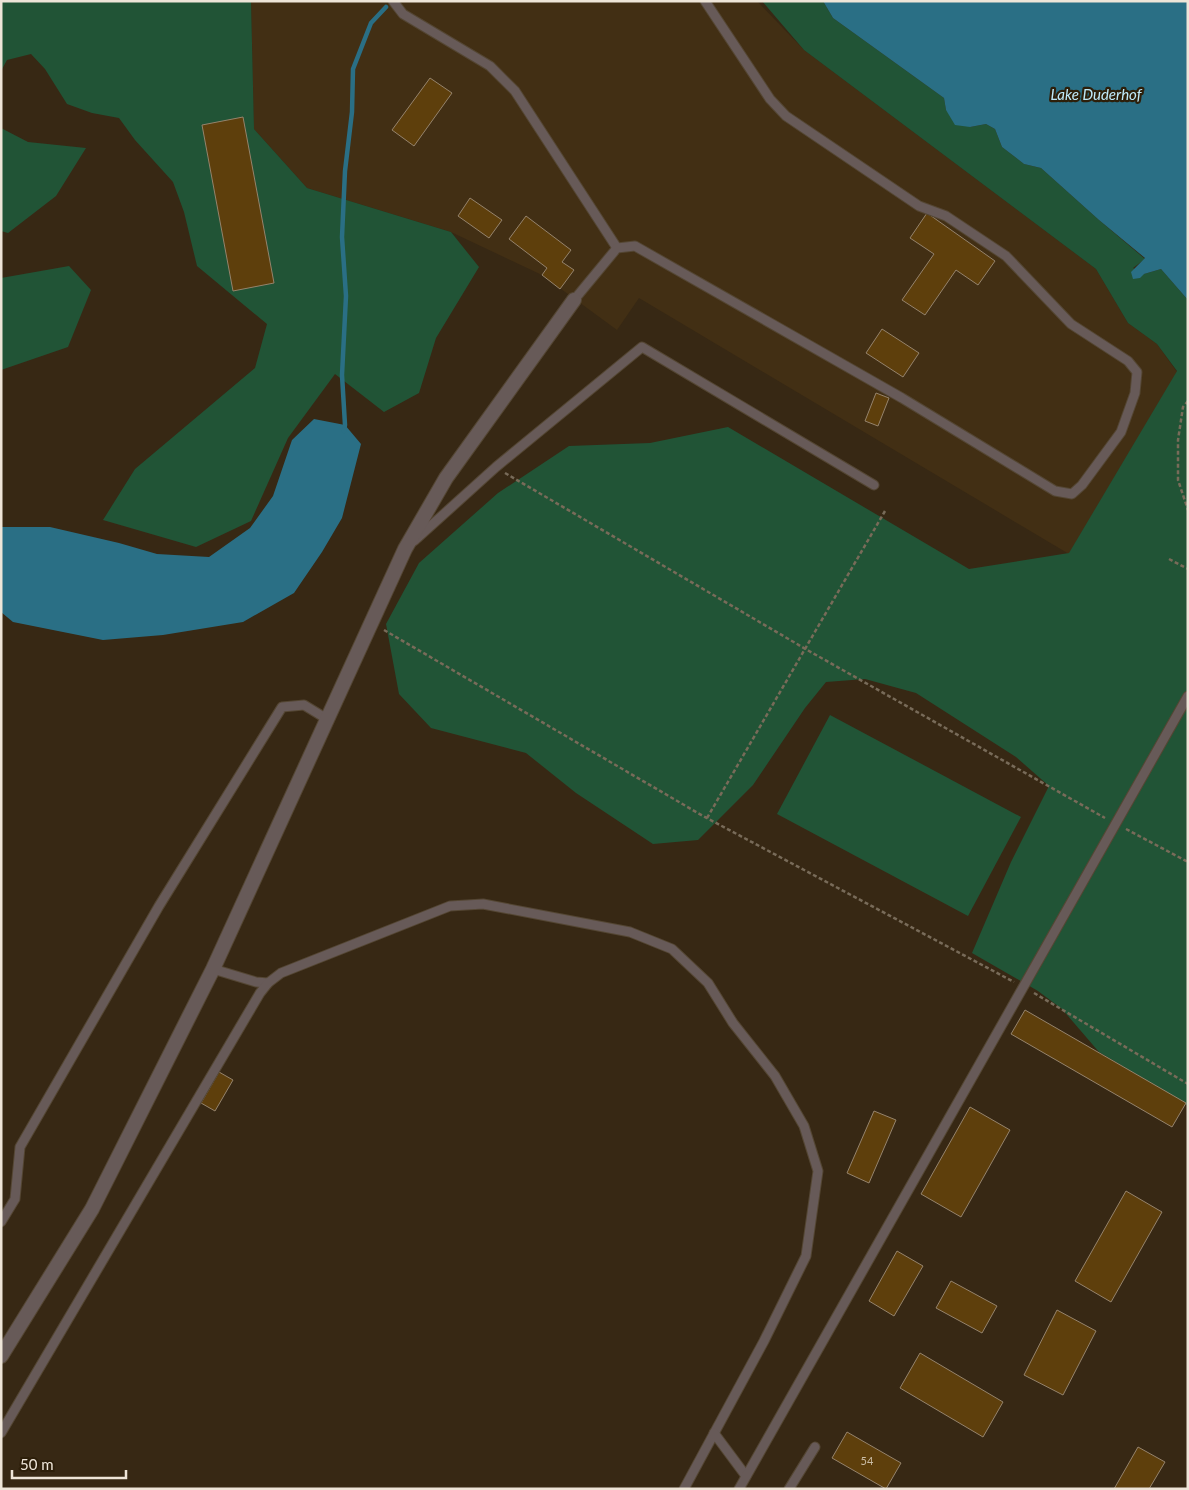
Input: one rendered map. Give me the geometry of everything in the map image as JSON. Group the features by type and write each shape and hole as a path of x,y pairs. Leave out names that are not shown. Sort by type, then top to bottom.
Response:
{"street":[{"path":"1,1356 92,1209 213,969 405,549 446,478 574,300"}],"lane":[{"path":"393,1 402,14 490,66 516,91 616,248"},
{"path":"574,300 616,248 634,246 902,398 1055,491 1072,494 1082,485 1121,432 1136,393 1137,372 1128,361 1071,324 1006,256 946,216 919,206 786,116 770,99 705,1"},
{"path":"405,549 496,467 642,347 874,485"},
{"path":"739,1489 1022,986 1188,696"},
{"path":"1,1222 15,1199 20,1147 159,906 282,707 304,705 327,719"},
{"path":"1,1433 268,983 280,973 450,906 483,904 630,932 672,949 708,983 733,1023 775,1076 804,1126 818,1172 806,1256 764,1341 684,1489"},
{"path":"213,969 256,982 268,983"},
{"path":"714,1433 746,1476"},
{"path":"790,1489 816,1448"}],"path":[{"path":"1188,400 1183,407 1178,440 1178,480 1188,510"},
{"path":"496,467 805,649 1188,862"},
{"path":"707,818 885,511"},
{"path":"1169,559 1188,569"},
{"path":"372,622 707,818 1022,986 1188,1084"}],"shaded area":[{"path":"251,1 757,1 804,50 1096,269 1128,323 1157,344 1177,372 1069,554 639,298 617,330 542,275 451,232 307,188 254,129"}],"green space":[{"path":"1,1 251,1 254,129 307,188 451,232 479,267 436,338 419,393 384,412 335,374 288,438 251,521 196,547 103,520 135,469 255,368 267,324 197,266 184,212 173,182 135,140 119,118 92,113 67,104 45,69 31,54 7,60 1,71"},
{"path":"762,1 823,1 833,18 944,98 946,110 970,127 986,124 995,129 1002,147 1024,164 1041,168 1145,259 1133,268 1144,274 1161,269 1188,300 1188,1106 1099,1052 1062,1009 1038,991 972,953 1011,862 1049,786 1016,757 916,693 865,679 826,682 805,708 753,785 698,840 653,844 576,793 526,753 431,728 399,694 386,624 419,563 498,493 569,446 650,443 728,427 969,569 1069,553 1177,371 1157,344 1128,323 1096,269 804,50"},
{"path":"1,128 28,142 86,148 56,196 8,233 1,231"},
{"path":"69,266 91,290 68,347 1,370 1,278"},
{"path":"830,715 1021,817 968,916 777,814"}],"water":[{"name":"Lake Duderhof","path":"823,1 1188,1 1188,300 1161,269 1133,279 1131,272 1145,258 1041,168 1024,164 1002,147 995,129 986,124 970,127 955,125 946,110 944,98 833,18"},
{"path":"314,419 345,425 361,444 342,518 294,593 243,622 163,635 103,640 13,622 1,612 1,527 50,527 157,554 209,557 250,528 273,496 292,440"}],"building":[{"path":"430,78 452,93 414,146 392,130"},
{"path":"243,117 274,283 233,291 202,125"},
{"path":"470,198 502,220 489,238 458,216"},
{"path":"927,213 995,261 978,285 956,270 925,315 902,300 934,254 910,238"},
{"path":"526,216 571,250 562,262 574,270 560,289 542,275 547,268 509,239"},
{"path":"882,329 919,353 903,377 866,353"},
{"path":"876,393 889,398 878,426 865,421"},
{"path":"1025,1010 1186,1103 1172,1127 1011,1034"},
{"path":"219,1072 233,1080 215,1111 201,1103"},
{"path":"970,1107 1010,1130 961,1217 921,1194"},
{"path":"874,1111 896,1120 869,1183 847,1173"},
{"path":"1126,1191 1162,1212 1111,1302 1075,1281"},
{"path":"897,1251 923,1266 894,1316 869,1301"},
{"path":"951,1281 997,1306 982,1333 936,1308"},
{"path":"1057,1310 1096,1331 1063,1395 1024,1375"},
{"path":"920,1353 1003,1402 983,1437 900,1388"},
{"path":"847,1432 901,1463 886,1489 832,1458"},
{"path":"1138,1447 1165,1462 1149,1489 1114,1489"}],"waterway":[{"path":"344,431 342,375 346,296 342,237 345,171 352,112 353,69 371,23 386,7"}]}
